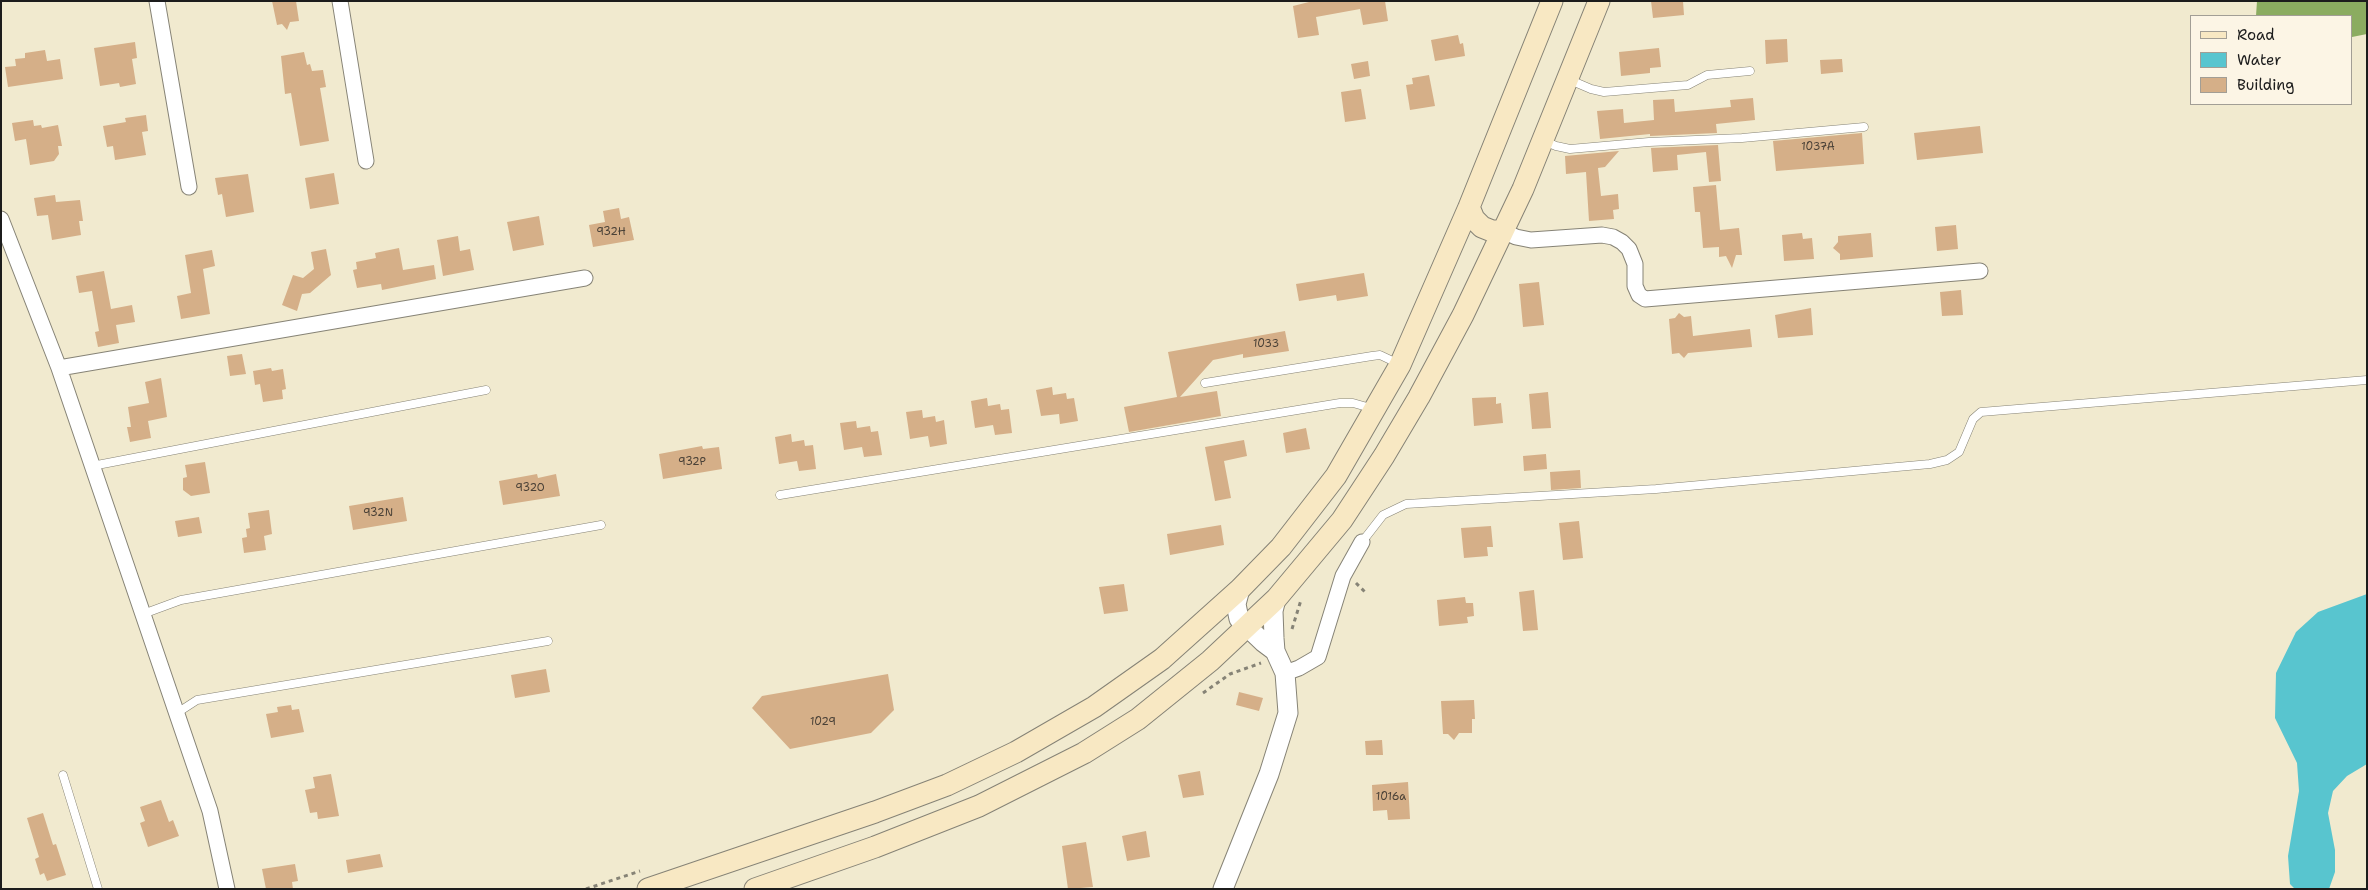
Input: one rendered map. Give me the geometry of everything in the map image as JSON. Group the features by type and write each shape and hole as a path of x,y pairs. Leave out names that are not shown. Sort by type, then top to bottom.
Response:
{"main road":[{"path":"645,879 875,812 947,785 1016,752 1094,707 1162,659 1240,589 1281,547 1336,476 1376,410 1400,365 1469,207 1552,1"},
{"path":"755,889 875,847 979,806 1084,752 1138,719 1210,661 1276,599 1342,520 1384,456 1463,315 1544,140 1599,1"},
{"path":"1469,207 1474,219 1482,227 1492,231 1503,231"}],"street":[{"path":"157,1 189,187"},
{"path":"340,1 366,161"},
{"path":"1,219 59,368 210,810 227,889"},
{"path":"1503,231 1516,237 1531,240 1602,235 1613,237 1629,249 1635,264 1636,286 1639,295 1645,300 1980,271"},
{"path":"59,368 585,278"},
{"path":"1285,673 1299,668 1318,657 1343,576 1362,542"},
{"path":"1240,589 1236,604 1237,612 1247,628 1275,650"},
{"path":"1223,889 1269,774 1284,729 1288,699 1285,673 1275,650 1273,625 1276,599"}],"lane":[{"path":"1568,79 1591,89 1604,92 1688,85 1707,75 1750,71"},
{"path":"1544,140 1556,146 1570,149 1649,142 1742,138 1864,127"},
{"path":"1206,383 1380,355 1400,365"},
{"path":"1362,542 1382,515 1406,504 1656,489 1930,464 1947,460 1959,452 1973,419 1981,412 2367,380"},
{"path":"92,466 486,390"},
{"path":"780,495 1340,403 1353,403 1376,410"},
{"path":"143,614 181,600 601,525"},
{"path":"177,713 197,700 548,641"},
{"path":"63,775 98,889"}],"path":[{"path":"586,889 645,879"}],"green space":[{"path":"2257,1 2367,1 2367,34 2353,37 2353,15 2256,15"}],"water":[{"path":"2367,594 2367,764 2347,776 2333,791 2328,813 2335,850 2335,872 2329,889 2295,889 2290,884 2288,856 2299,791 2297,763 2275,718 2276,673 2296,632 2318,612"}],"building":[{"path":"272,1 296,1 299,21 290,22 287,30 282,24 277,25"},
{"path":"1313,1 1385,1 1388,21 1363,25 1360,9 1316,17 1319,35 1298,38 1293,6"},
{"path":"1651,1 1683,1 1684,15 1653,18"},
{"path":"1458,35 1460,44 1463,43 1465,56 1435,61 1431,40"},
{"path":"1787,39 1788,62 1766,64 1765,40"},
{"path":"135,42 137,58 132,59 136,84 120,87 119,83 100,86 94,48"},
{"path":"1659,48 1661,67 1650,68 1650,73 1621,76 1619,52"},
{"path":"45,50 47,61 60,59 63,79 8,87 5,67 16,66 15,59 25,58 25,53"},
{"path":"304,52 307,65 310,64 312,71 323,70 326,87 320,88 329,141 300,146 291,93 285,94 281,56"},
{"path":"1842,59 1843,72 1821,74 1820,60"},
{"path":"1368,61 1370,76 1354,79 1351,64"},
{"path":"1429,75 1435,106 1410,110 1406,85 1413,84 1412,78"},
{"path":"1361,89 1366,119 1345,122 1341,92"},
{"path":"1753,98 1755,120 1716,124 1717,133 1650,136 1650,134 1600,139 1597,111 1623,109 1624,123 1654,120 1653,100 1674,99 1675,112 1731,107 1730,100"},
{"path":"146,115 148,131 142,132 146,155 115,160 113,146 107,147 103,126 126,122 125,118"},
{"path":"33,120 34,126 41,125 42,128 58,125 62,146 58,146 59,154 54,161 30,165 26,139 15,141 12,123"},
{"path":"1980,126 1983,153 1917,160 1914,133"},
{"path":"1862,133 1864,164 1776,171 1773,141"},
{"path":"1718,145 1721,181 1709,182 1706,152 1677,155 1678,170 1653,172 1651,148"},
{"path":"1619,151 1605,167 1598,168 1601,196 1618,194 1619,209 1613,210 1614,219 1589,221 1586,172 1566,174 1565,156"},
{"path":"334,173 339,204 310,209 305,178"},
{"path":"248,174 254,212 226,217 222,194 218,195 215,178"},
{"path":"1716,185 1720,230 1739,228 1742,255 1736,255 1732,268 1726,256 1719,257 1719,247 1703,248 1700,212 1695,212 1693,187"},
{"path":"55,195 56,202 80,200 83,221 79,221 81,235 52,240 48,215 37,216 34,198"},
{"path":"619,208 621,219 629,217 634,240 593,247 589,225 605,222 603,211"},
{"path":"539,216 544,245 513,251 507,222"},
{"path":"1956,225 1958,249 1937,251 1935,227"},
{"path":"1802,233 1803,239 1812,238 1814,259 1784,261 1782,235"},
{"path":"1871,233 1873,257 1840,260 1840,254 1833,248 1838,242 1838,236"},
{"path":"458,236 460,251 470,249 474,270 443,276 437,240"},
{"path":"399,248 403,270 434,265 436,279 382,290 381,284 357,288 353,270 357,269 356,262 376,258 375,253"},
{"path":"326,249 331,275 310,293 302,294 297,311 282,305 293,275 303,278 314,269 311,252"},
{"path":"212,250 215,266 203,269 210,314 181,319 177,296 191,293 185,255"},
{"path":"104,271 111,309 132,305 135,322 116,325 119,343 98,347 95,332 99,331 92,291 79,293 76,276"},
{"path":"1364,273 1368,296 1337,301 1336,295 1299,301 1296,284"},
{"path":"1539,282 1544,325 1523,327 1519,284"},
{"path":"1961,290 1963,315 1942,316 1940,292"},
{"path":"1811,308 1813,335 1778,338 1775,315"},
{"path":"1679,313 1684,317 1691,316 1693,336 1750,329 1752,347 1688,353 1684,358 1679,353 1672,354 1669,319 1675,318"},
{"path":"1285,331 1289,351 1243,358 1243,354 1213,360 1180,397 1217,391 1221,416 1129,432 1124,407 1177,397 1168,352"},
{"path":"242,354 246,374 230,376 227,356"},
{"path":"271,368 272,371 283,369 286,389 282,390 283,399 263,402 260,384 255,385 253,371"},
{"path":"161,378 167,417 148,421 151,438 130,442 127,427 131,427 128,407 149,403 145,382"},
{"path":"1052,387 1053,395 1066,393 1067,399 1074,398 1078,421 1060,424 1059,414 1041,416 1036,390"},
{"path":"1548,392 1551,428 1532,429 1529,394"},
{"path":"1496,397 1496,404 1501,403 1503,423 1474,426 1472,398"},
{"path":"987,398 988,406 1000,404 1001,410 1009,409 1012,433 995,435 993,425 975,428 971,401"},
{"path":"922,410 923,418 935,416 936,422 944,420 947,444 930,447 928,436 910,439 906,412"},
{"path":"856,421 857,428 870,426 871,432 878,431 882,455 864,457 862,447 844,450 840,423"},
{"path":"1306,428 1310,449 1286,453 1283,433"},
{"path":"791,434 792,442 804,440 805,446 813,445 816,469 799,471 797,461 779,464 775,437"},
{"path":"1244,440 1247,456 1224,461 1231,498 1215,501 1205,447"},
{"path":"702,446 703,449 719,447 722,469 663,479 659,454"},
{"path":"1546,454 1547,469 1524,471 1523,456"},
{"path":"205,462 210,493 191,496 183,490 183,478 187,477 185,465"},
{"path":"1580,470 1581,488 1551,490 1550,472"},
{"path":"537,474 538,478 556,474 560,496 503,505 499,481"},
{"path":"403,497 407,521 353,530 349,506"},
{"path":"269,510 272,534 264,536 266,550 244,553 242,538 247,537 246,529 250,528 248,513"},
{"path":"199,517 202,533 178,537 175,521"},
{"path":"1579,521 1583,558 1563,560 1559,523"},
{"path":"1221,525 1224,545 1170,555 1167,534"},
{"path":"1491,526 1493,547 1487,547 1488,556 1464,558 1461,528"},
{"path":"1124,584 1128,611 1104,614 1099,587"},
{"path":"1534,590 1538,630 1523,631 1519,592"},
{"path":"1465,597 1466,603 1473,603 1474,616 1467,617 1468,623 1439,626 1437,600"},
{"path":"546,669 550,692 515,698 511,675"},
{"path":"888,674 894,710 871,733 790,749 752,708 762,696"},
{"path":"1239,692 1263,698 1259,711 1236,705"},
{"path":"1474,700 1475,719 1472,719 1472,733 1459,733 1454,740 1448,734 1443,734 1441,701"},
{"path":"291,705 292,710 299,709 304,732 271,738 266,714 278,712 277,707"},
{"path":"1382,740 1383,755 1366,755 1365,741"},
{"path":"1200,771 1204,795 1183,798 1178,775"},
{"path":"331,774 339,816 318,819 317,812 310,813 305,790 315,788 313,777"},
{"path":"1408,782 1410,819 1388,820 1387,810 1373,811 1372,785"},
{"path":"161,800 169,822 173,820 179,836 148,847 140,823 145,821 140,807"},
{"path":"43,813 53,845 56,844 66,875 47,881 44,873 40,875 35,859 39,857 27,818"},
{"path":"1146,831 1150,857 1127,861 1122,836"},
{"path":"1086,842 1093,887 1068,889 1062,846"},
{"path":"380,854 383,867 348,873 346,860"},
{"path":"295,864 298,881 292,882 293,889 266,889 262,869"}]}
